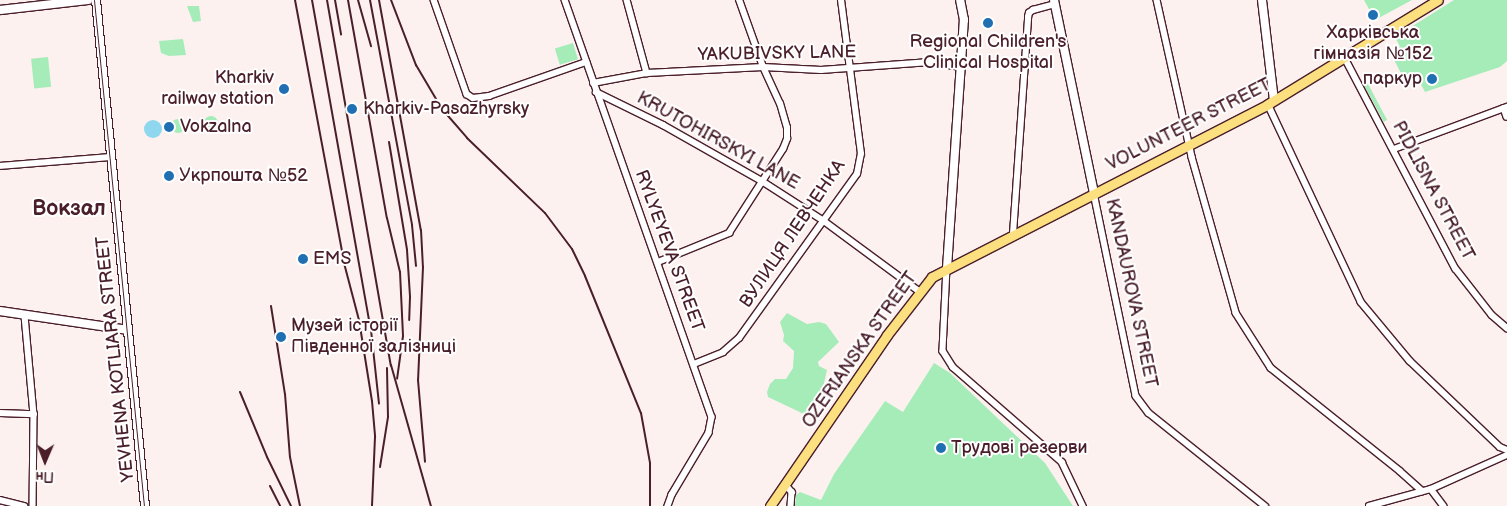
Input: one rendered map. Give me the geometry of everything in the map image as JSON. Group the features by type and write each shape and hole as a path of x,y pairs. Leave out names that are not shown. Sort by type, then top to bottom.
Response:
{"main road":[{"path":"0,10 88,0"},
{"name":"YEVHENA KOTLIARA STREET","path":"96,0 145,506"},
{"path":"947,268 962,68 964,20 960,0"},
{"path":"1262,0 1271,102"},
{"name":"VOLUNTEER STREET","path":"947,268 1271,102 1438,0"},
{"name":"KANDAUROVA STREET","path":"1054,2 1094,192"},
{"name":"OZERIANSKA STREET","path":"770,506 919,291 932,277 947,268"},
{"path":"0,311 128,330"}],"street":[{"path":"434,0 467,94 473,98 489,96 586,62"},
{"name":"RYLYEYEVA STREET","path":"565,0 593,84 712,417 712,425 668,506"},
{"path":"628,0 647,73"},
{"path":"658,262 729,233 787,139 780,104 763,68 739,0"},
{"name":"ВУЛИЦЯ ЛЕВЧЕНКА","path":"694,364 723,352 739,338 857,174 862,154 841,0"},
{"path":"1157,0 1189,145 1236,312 1271,368 1400,471 1422,491"},
{"path":"1012,234 1028,18 1029,13 1033,10 1054,2"},
{"name":"PIDLISNA STREET","path":"1345,58 1456,269 1492,315 1507,328"},
{"name":"YAKUBIVSKY LANE","path":"593,84 647,73 763,68 821,70 930,62 962,68"},
{"name":"KRUTOHIRSKYI LANE","path":"596,92 663,125 762,181 824,221 919,291"},
{"path":"1271,102 1361,302 1410,361 1500,447 1507,450"},
{"path":"1394,148 1505,108 1507,117"},
{"path":"0,166 111,157"},
{"name":"KANDAUROVA STREET","path":"1094,192 1136,396 1149,413 1265,506"},
{"path":"947,268 943,351 953,367 1062,462 1083,506"},
{"path":"25,316 34,414 33,506"},
{"path":"0,413 34,414"},
{"path":"1369,506 1431,489 1507,455"},
{"path":"786,484 792,492 791,506"},
{"path":"1431,489 1444,506"},
{"path":"0,500 24,506"}],"green space":[{"path":"1364,0 1412,0 1375,20"},
{"path":"1454,0 1507,0 1507,61 1500,67 1425,92 1416,75 1405,81 1390,52 1400,47 1395,37"},
{"path":"187,6 199,6 201,21 193,22"},
{"path":"183,39 186,55 169,56 161,53 159,41"},
{"path":"573,43 578,59 560,65 555,49"},
{"path":"48,57 51,87 34,89 31,59"},
{"path":"1367,82 1387,120 1384,122 1363,84"},
{"path":"208,116 214,116 218,123 214,130 208,130 204,126 204,120"},
{"path":"175,119 181,119 185,126 181,133 175,133 171,129 171,123"},
{"path":"787,313 807,324 819,322 826,324 839,342 818,362 819,366 827,370 822,392 828,401 826,405 815,404 806,415 768,397 767,392 770,384 775,379 786,379 793,368 794,351 783,341 784,335 780,322"},
{"name":"Трудові резерви","path":"934,363 950,373 1045,463 1073,506 795,506 796,495 800,492 821,500 834,474 885,401 903,412"}],"water":[{"path":"153,120 159,123 162,129 159,135 153,138 147,135 144,129 147,123"}],"tram line":[{"path":"94,0 144,506"}],"railway":[{"path":"295,0 344,263 359,320 372,401 375,437 372,506"},
{"path":"312,0 371,330 379,404"},
{"path":"327,0 391,365 431,506"},
{"path":"335,0 341,34"},
{"path":"348,0 387,218 400,272 403,336 397,379"},
{"path":"358,0 371,46"},
{"path":"370,0 412,225 416,266"},
{"path":"379,0 421,230 423,267 418,380 425,462"},
{"path":"391,0 416,65 442,109 467,138 545,213 572,249 585,276 641,413 650,463 650,506"},
{"path":"389,142 407,250 410,297 409,320"},
{"path":"271,306 285,394 290,457 300,506"},
{"path":"380,467 388,417 387,368"},
{"path":"240,392 267,457 291,506"},
{"path":"270,486 280,506"}],"place":[{"name":"Харківська гімназія №152","path":"1373,15"},
{"name":"Regional Children's Clinical Hospital","path":"988,23"},
{"name":"паркур","path":"1432,79"},
{"name":"Kharkiv railway station","path":"284,89"},
{"name":"Kharkіv-Pasazhyrsky","path":"352,109"},
{"name":"Vokzalna","path":"169,127"},
{"name":"Укрпошта №52","path":"169,176"},
{"name":"EMS","path":"303,259"},
{"name":"Музей історії Південної залізниці","path":"281,337"},
{"name":"Трудові резерви","path":"941,448"}],"district":[{"name":"Вокзал","path":"69,209"}]}
